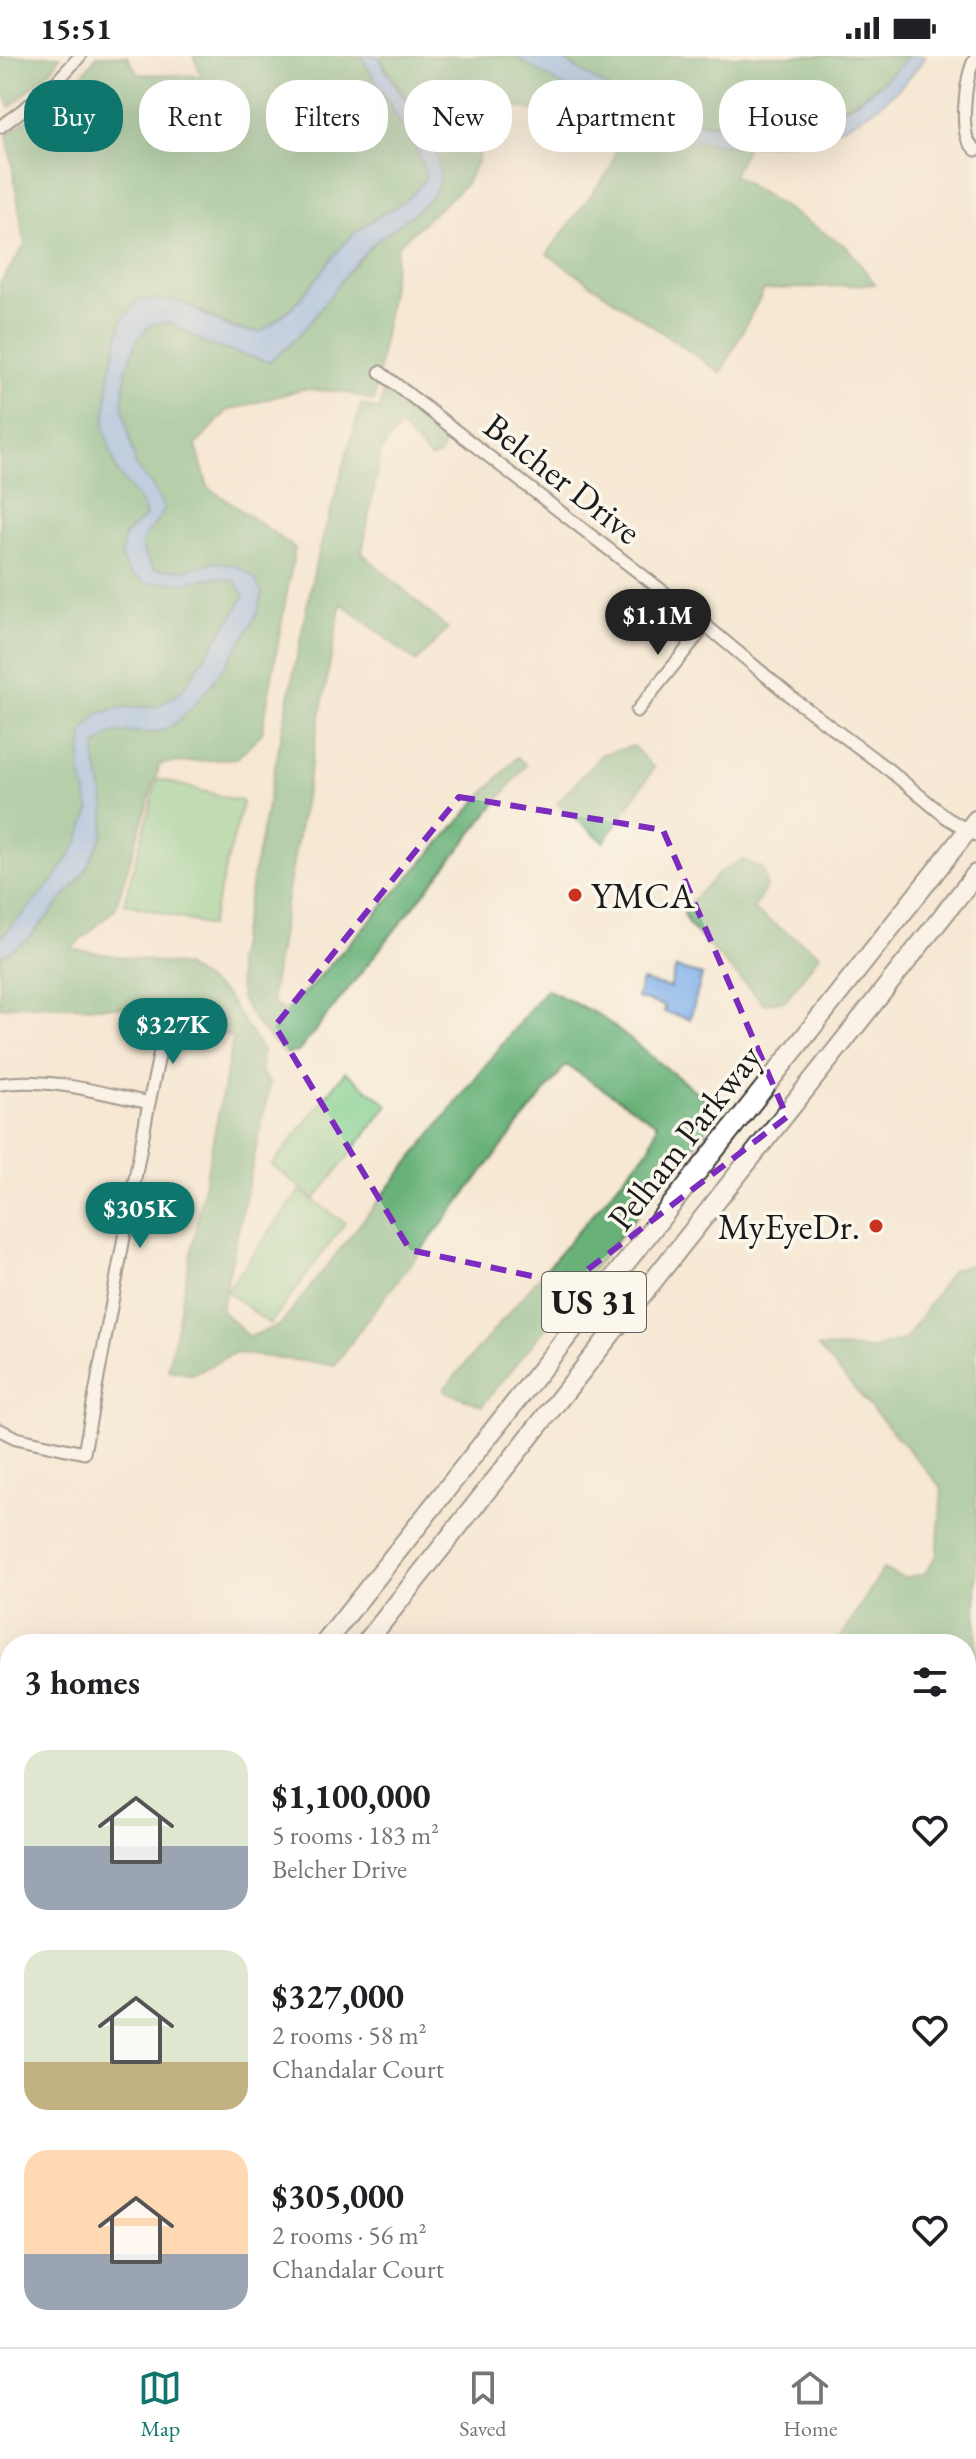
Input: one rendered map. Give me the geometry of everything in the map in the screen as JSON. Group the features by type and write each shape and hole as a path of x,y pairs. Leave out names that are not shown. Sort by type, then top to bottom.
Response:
{"main road":[{"name":"Pelham Parkway","path":"332,1634 924,886 974,828"},
{"name":"Pelham Parkway","path":"373,1634 976,874"},
{"path":"924,886 949,909"},
{"path":"746,1110 779,1123"},
{"path":"486,1440 512,1459"},
{"path":"366,1592 391,1612"}],"street":[{"path":"0,127 49,90 80,56"},
{"path":"976,57 969,74 965,125 966,137 976,150"},
{"name":"Belcher Drive","path":"380,372 939,811 974,828"},
{"path":"637,711 706,625"},
{"path":"0,1430 16,1438 84,1453 166,1023"},
{"path":"0,1084 47,1084 149,1103"}],"highlighted area":[{"path":"459,797 663,830 787,1117 569,1284 410,1250 275,1026"}],"green space":[{"path":"0,56 60,56 40,80 24,80 24,94 10,107 0,82"},
{"path":"97,56 127,56 138,74 202,76 193,56 361,56 375,80 266,80 266,152 388,152 388,102 404,129 404,152 417,152 426,176 407,199 354,234 299,300 261,332 236,329 186,304 122,321 110,372 104,428 117,471 142,504 146,516 124,536 121,559 188,582 216,577 235,581 244,595 181,692 156,707 120,708 80,770 89,813 76,847 54,881 0,939 0,283 25,245 7,134 24,122 24,152 123,152 123,80 78,80"},
{"path":"379,56 517,56 558,80 528,80 528,109 512,107 512,80 404,80 404,95"},
{"path":"557,56 908,56 888,77 846,106 846,80 719,80 719,124 703,122 703,80 595,80"},
{"path":"703,140 719,143 719,152 744,152 733,175 847,247 875,284 764,290 721,373 547,254 611,168 615,152 703,152"},
{"path":"479,152 478,160 465,185 398,245 374,401 345,392 303,389 227,411 196,445 208,487 295,548 262,733 237,758 160,764 115,909 71,949 185,966 226,995 262,1050 261,1072 270,1084 221,1310 249,1337 280,1325 546,989 599,1015 707,1100 710,1112 705,1132 482,1406 443,1390 650,1147 657,1124 566,1065 335,1365 234,1353 193,1375 168,1370 233,1038 149,1008 16,1005 0,1008 0,957 27,940 83,875 103,834 105,805 96,763 96,746 106,735 162,731 213,682 256,616 262,593 215,562 183,570 154,569 145,555 144,537 159,520 154,489 136,466 122,404 126,370 137,340 151,324 170,322 206,344 269,361 373,244 436,190 437,154"},
{"path":"384,387 445,443 440,455 431,459 400,426 381,451 362,553 448,629 416,662 341,603 290,879 273,1003 284,1011 310,987 517,757 526,765 298,1052 285,1054 256,1023 241,999 236,962 315,566 361,404 379,410"},
{"path":"633,746 654,768 604,842 557,803 602,754"},
{"path":"158,779 243,802 210,926 124,903"},
{"path":"742,859 763,869 766,887 753,910 820,954 786,1000 764,1004 688,924 683,910 719,873"},
{"path":"345,1072 388,1105 315,1199 272,1165"},
{"path":"300,1191 345,1223 270,1324 226,1291"},
{"path":"976,1261 976,1634 843,1634 883,1569 903,1578 924,1574 937,1555 942,1488 818,1347 873,1349 906,1339 952,1270"}],"water":[{"path":"361,56 379,56 404,98 404,129 388,102 388,80 375,80"},
{"path":"514,56 556,56 595,80 553,80"},
{"path":"908,56 926,56 897,90 864,115 846,124 846,107 876,88"},
{"path":"703,123 719,125 719,143 703,141"},
{"path":"417,152 435,152 440,174 433,194 360,257 299,335 269,362 206,344 170,322 151,324 137,340 126,370 122,404 136,466 154,489 164,510 142,543 146,558 154,569 183,570 215,562 237,566 254,578 262,593 249,629 227,663 185,715 160,731 119,732 96,746 96,763 105,805 103,834 83,875 27,940 0,957 0,939 52,883 77,844 90,811 80,770 83,732 98,714 120,708 156,707 181,692 244,595 235,581 216,577 188,582 146,583 130,573 121,558 124,536 146,516 142,504 117,471 104,428 110,372 122,321 138,301 169,300 235,329 261,332 299,300 354,234 414,193 426,176"},
{"path":"676,968 702,975 690,1019 664,1012 665,1006 637,998 642,981 670,988"}],"place":[{"name":"YMCA","path":"575,895"},
{"name":"MyEyeDr.","path":"876,1226"}]}
